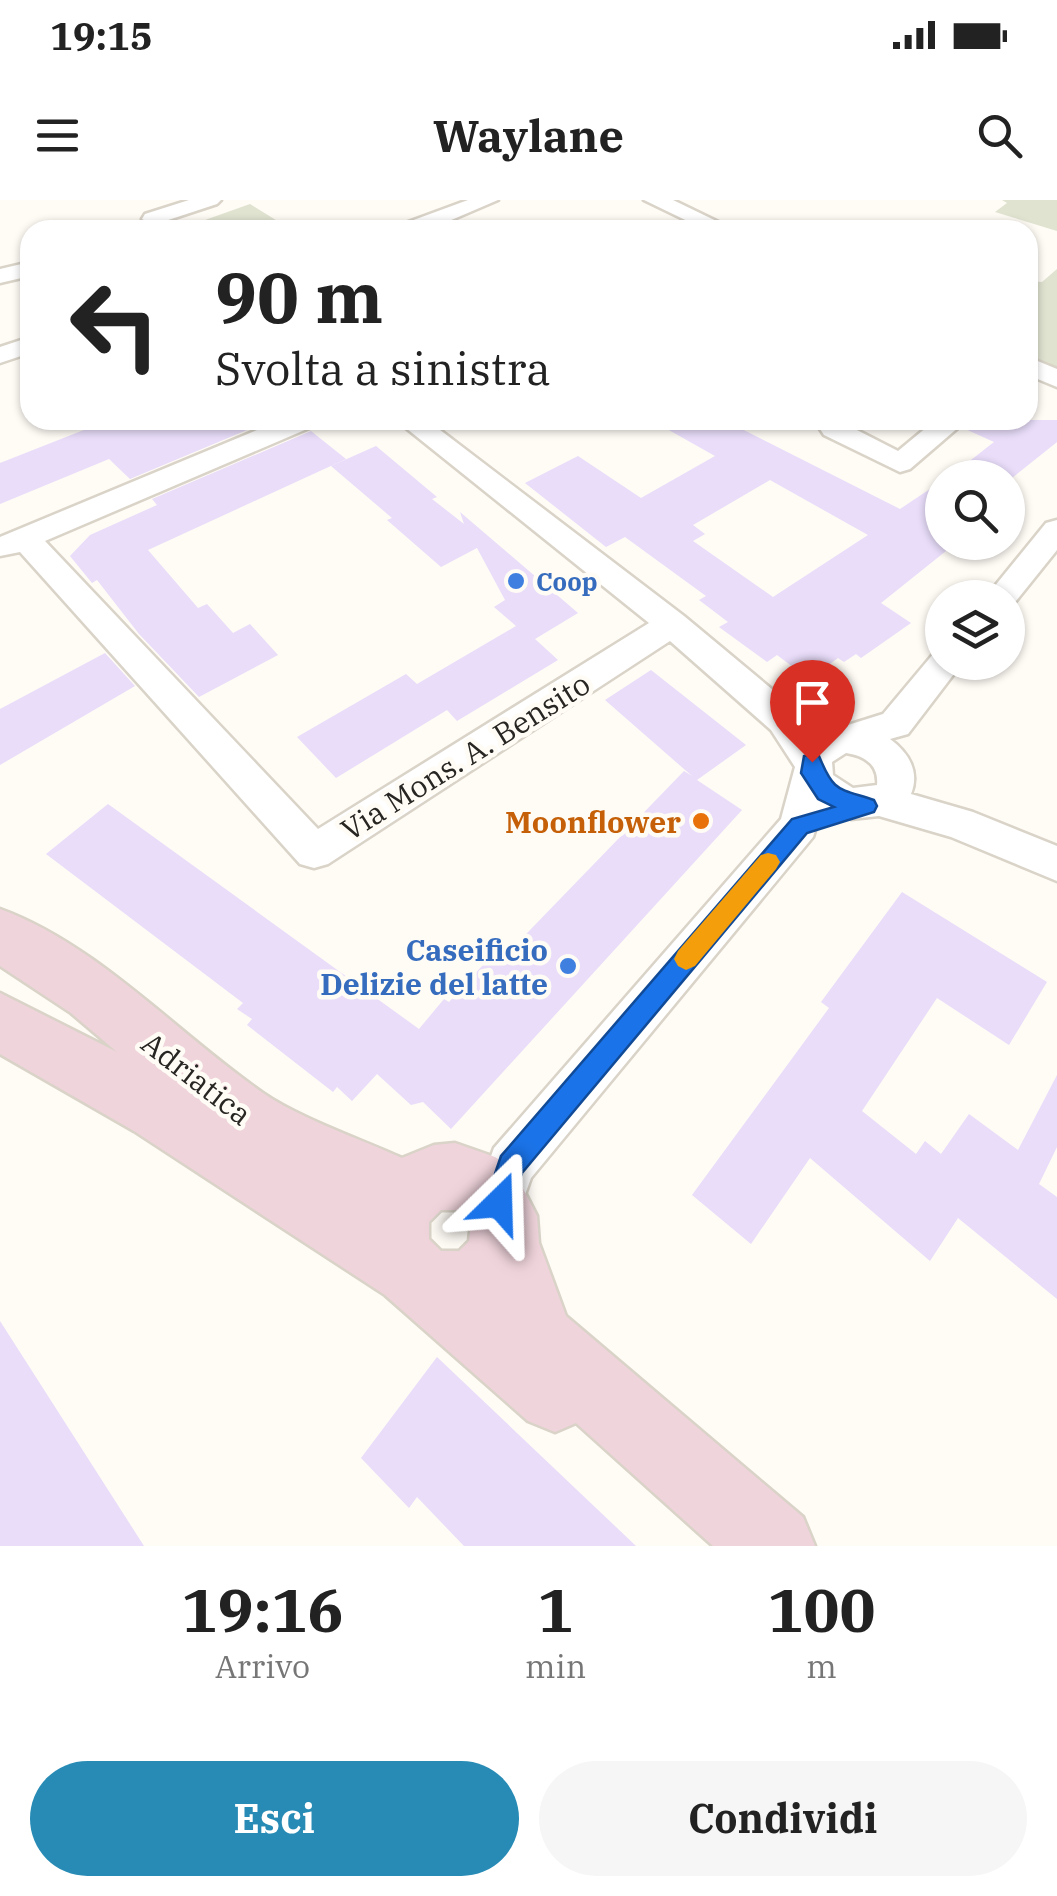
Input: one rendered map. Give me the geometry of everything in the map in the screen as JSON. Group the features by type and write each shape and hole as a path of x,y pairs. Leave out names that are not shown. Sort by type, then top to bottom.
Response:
{"main road":[{"name":"Adriatica","path":"0,934 92,994 243,1118 408,1196"},
{"name":"Adriatica","path":"0,1021 157,1109 413,1275 478,1326 727,1546"},
{"path":"413,1275 395,1232 408,1196 422,1183 439,1175 497,1197 512,1272 539,1341 774,1546"},
{"name":"Adriatica","path":"413,1275 454,1289 471,1284 498,1257 497,1197"}],"street":[{"path":"161,220 210,200"},
{"path":"434,220 487,200"},
{"path":"655,200 701,220"},
{"path":"12,544 280,430"},
{"path":"423,430 672,624 826,754 873,746 885,787 1057,864"},
{"path":"836,430 900,462 941,430"},
{"path":"1016,580 1057,530"},
{"name":"Via Mons. A. Bensito","path":"12,544 314,852 672,624"},
{"path":"497,1197 800,826 826,754 895,724 931,680"},
{"path":"885,787 895,724"},
{"path":"826,754 826,793 852,805 885,787"},
{"path":"800,826 885,787"}],"green space":[{"path":"1002,200 1057,200 1057,231 1038,225 1038,220 1021,220 995,212 1007,203"},
{"path":"250,204 276,220 205,220"},
{"path":"1057,269 1057,369 1038,360 1038,282"}],"building":[{"path":"1038,420 1057,420 1057,442 1025,468 1025,460 971,460 994,442 967,430 1038,430"},
{"path":"84,430 247,430 130,479 109,459 0,504 0,463"},
{"path":"669,430 744,430 900,509 925,492 925,560 935,560 881,603 911,623 861,658 856,654 844,662 838,658 809,679 777,655 767,662 719,627 728,622 699,600 706,596 625,537 606,547 525,483 578,456 641,498 715,456","holes":["770,480 868,535 773,597 693,541 705,534 693,525"]},
{"path":"311,431 346,459 148,550 198,608 207,604 233,633 250,624 278,655 199,697 139,634 97,580 92,583 70,556 90,535 157,505 152,499"},
{"path":"376,446 437,497 432,499 464,524 460,512 578,613 535,639 558,660 457,721 447,710 336,778 297,737 406,674 417,684 516,626 494,607 505,600 477,548 441,567 331,466"},
{"path":"105,653 135,686 0,765 0,709"},
{"path":"651,670 746,745 697,780 742,810 451,1129 423,1102 411,1105 377,1074 352,1101 337,1087 333,1092 247,1025 252,1019 237,1009 243,1003 46,854 108,804 419,1029 444,999 449,1002 493,954 500,961 684,771 692,776 605,700"},
{"path":"902,892 1047,982 1009,1045 937,998 862,1111 916,1154 925,1141 941,1154 969,1114 1018,1150 1057,1075 1057,1147 1039,1184 1057,1197 1057,1299 958,1218 930,1261 810,1158 751,1244 692,1195 829,1008 821,1002"},
{"path":"0,1321 144,1546 0,1546"},
{"path":"437,1357 636,1546 464,1546 417,1497 409,1508 361,1458"}],"slow traffic":[{"path":"686,959 768,862"}],"place":[{"name":"Coop","path":"516,581"},
{"name":"Moonflower","path":"701,821"},
{"name":"Caseificio Delizie del latte","path":"568,966"}],"route":[{"path":"499,1203 511,1165 800,826 866,806 852,805 826,793 812,773 812,762"}]}
